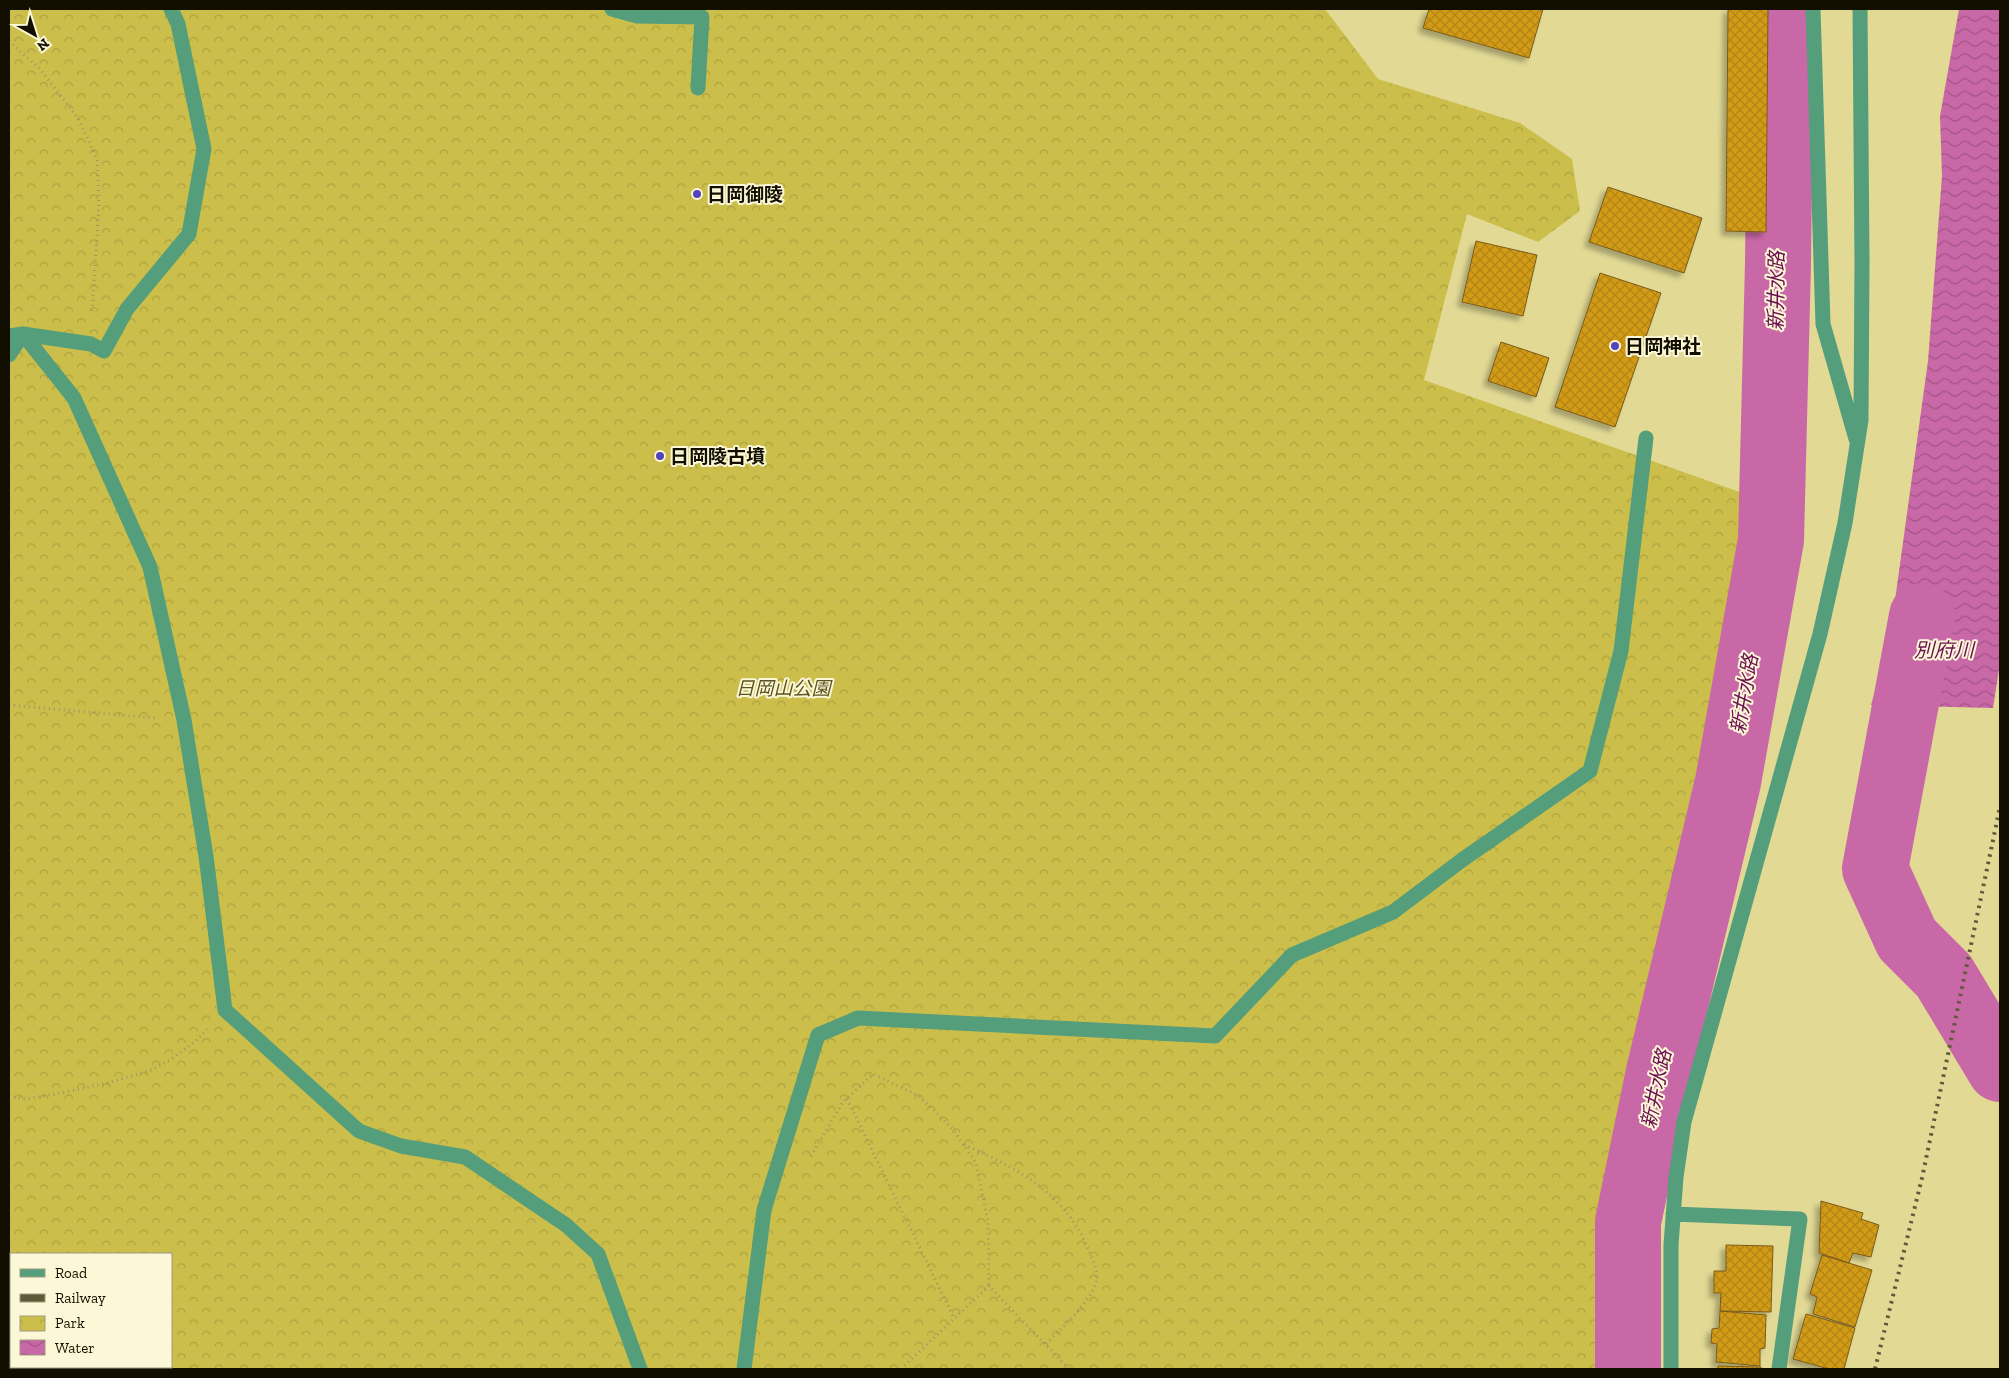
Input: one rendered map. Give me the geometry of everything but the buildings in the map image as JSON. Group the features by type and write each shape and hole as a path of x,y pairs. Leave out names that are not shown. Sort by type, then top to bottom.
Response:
{"street":[{"path":"16,335 90,344 104,351 127,309 189,234 204,149 178,24 172,9"},
{"path":"612,9 637,16 702,17 698,88"},
{"path":"1812,9 1823,324 1857,443"},
{"path":"1671,1369 1671,1245 1676,1176 1684,1122 1820,634 1846,523 1861,420 1860,9"},
{"path":"9,355 16,335"},
{"path":"16,335 74,398 150,566 184,720 206,856 225,1010 359,1131 402,1146 465,1157 566,1225 598,1254 640,1369"},
{"path":"744,1369 764,1210 818,1035 858,1018 1215,1036 1292,955 1393,912 1462,860 1590,770 1621,651 1646,438"},
{"path":"1673,1214 1800,1219 1779,1369"}],"path":[{"path":"9,42 40,69 78,118 97,159 99,203 90,344"},
{"path":"9,705 184,720"},
{"path":"9,1096 25,1099 56,1094 107,1084 151,1070 170,1060 196,1041 225,1010"},
{"path":"809,1159 843,1102 873,1074 920,1096 953,1129 976,1163 988,1222 989,1286 1069,1369"},
{"path":"847,1098 954,1318"},
{"path":"964,1145 1003,1162 1045,1189 1066,1211 1088,1247 1094,1262 1097,1282 1082,1307 1046,1344"},
{"path":"905,1369 903,1367 989,1286"}],"green space":[{"name":"日岡山公園","path":"9,9 1325,9 1378,79 1520,123 1572,159 1580,211 1538,242 1467,214 1424,380 1765,501 1764,556 1728,751 1625,1162 1617,1369 9,1369"}],"water":[{"name":"別府川","path":"1959,9 2000,9 2000,663 1993,708 1871,705 1889,644 1928,361 1942,176 1940,116"}],"waterway":[{"name":"新井水路","path":"1628,1369 1628,1222 1659,1072 1728,782 1771,540 1778,263 1781,9"},
{"name":"別府川","path":"1922,616 1875,869 1907,939 1944,976 2000,1069"}],"railway":[{"path":"1875,1369 1922,1178 2000,807"}],"place":[{"name":"日岡御陵","path":"697,194"},
{"name":"日岡神社","path":"1615,346"},
{"name":"日岡陵古墳","path":"660,456"}]}
